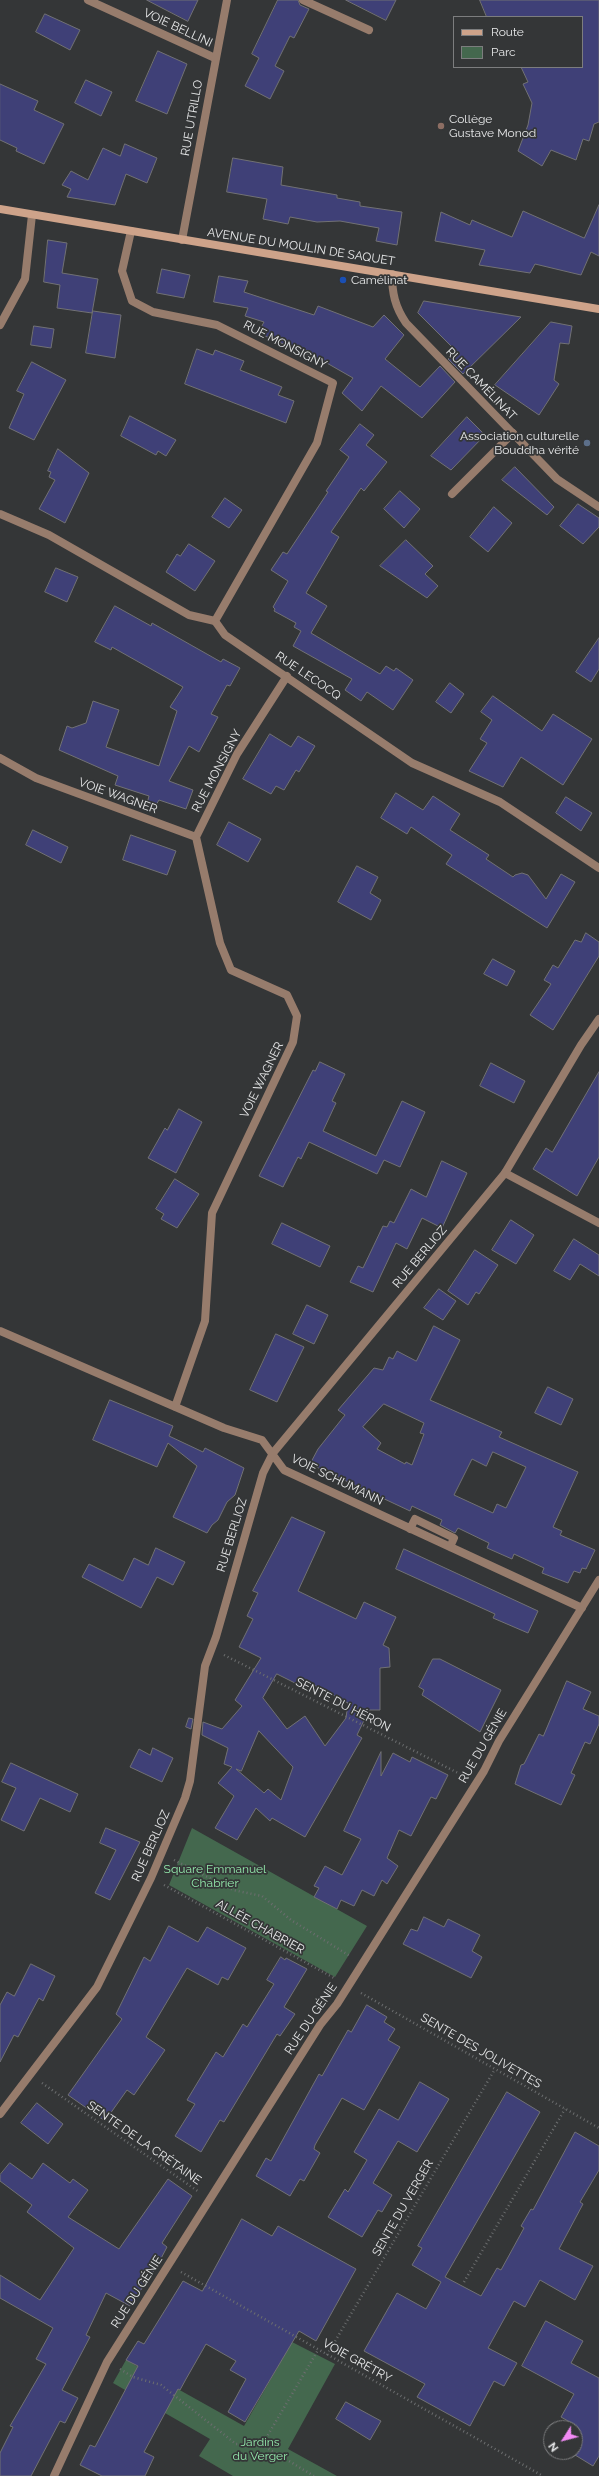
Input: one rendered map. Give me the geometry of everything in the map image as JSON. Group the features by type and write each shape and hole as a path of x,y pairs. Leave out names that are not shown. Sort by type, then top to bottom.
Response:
{"main road":[{"name":"AVENUE DU MOULIN DE SAQUET","path":"0,209 599,309"}],"street":[{"name":"VOIE BELLINI","path":"88,0 215,58"},
{"name":"RUE UTRILLO","path":"182,240 227,0"},
{"path":"303,0 369,30"},
{"path":"0,325 25,280 32,215"},
{"name":"RUE MONSIGNY","path":"131,231 122,271 132,301 153,312 217,325 333,383 317,443 215,621"},
{"name":"RUE CAMÉLINAT","path":"392,274 393,297 399,313 406,323 557,479 599,507"},
{"path":"452,494 513,433"},
{"path":"0,514 49,535 189,615 215,621"},
{"name":"RUE LECOCQ","path":"215,621 225,635 412,763 500,802 599,868"},
{"name":"RUE MONSIGNY","path":"196,837 237,754 287,676"},
{"name":"VOIE WAGNER","path":"0,758 36,778 196,837 220,944 231,970 287,995 297,1016 293,1042 212,1213 205,1321 175,1407"},
{"name":"RUE BERLIOZ","path":"0,2114 97,1987 151,1878 189,1788 205,1666 211,1651 263,1473 274,1453 505,1173 580,1045 599,1019"},
{"path":"505,1173 599,1223"},
{"name":"VOIE SCHUMANN","path":"0,1331 224,1428 262,1440 274,1453 284,1470 582,1608"},
{"name":"RUE DU GÉNIE","path":"54,2476 107,2362 320,2025 337,2004 484,1771 499,1741 599,1580"}],"path":[{"name":"SENTE DU HÉRON","path":"211,1651 228,1656 466,1777"},
{"path":"161,1853 232,1890 262,1896 291,1920 354,1959"},
{"name":"ALLÉE CHABRIER","path":"151,1878 339,1981"},
{"name":"SENTE DES JOLIVETTES","path":"354,1989 599,2128"},
{"name":"SENTE DU VERGER","path":"327,2355 495,2069"},
{"name":"SENTE DE LA CRÉTAINE","path":"33,2072 43,2084 202,2194"},
{"path":"464,2282 565,2109"},
{"name":"VOIE GRÉTRY","path":"174,2258 183,2264 179,2271 543,2476"},
{"path":"262,2445 318,2350"},
{"path":"107,2362 133,2377 161,2384 236,2444 262,2445 314,2476"}],"green space":[{"name":"Square Emmanuel Chabrier","path":"192,1828 367,1926 335,1977 169,1885"},
{"name":"Jardins du Verger","path":"292,2342 335,2364 288,2449 337,2476 233,2476 199,2456 210,2439 113,2383 126,2360 244,2426"}],"building":[{"path":"147,0 198,0 188,21"},
{"path":"278,0 298,0 300,5 309,9 294,38 290,36 275,66 284,71 270,99 245,86 259,58 252,54"},
{"path":"346,0 396,0 386,20"},
{"path":"480,0 599,0 599,122 594,124 589,141 583,139 576,160 551,150 542,166 518,151 528,125 532,103 523,84 528,82 521,68 583,68 583,16 487,16"},
{"path":"45,14 80,30 70,50 36,32"},
{"path":"158,51 187,64 167,114 136,101"},
{"path":"86,80 112,92 101,116 75,103"},
{"path":"0,84 38,101 34,110 64,124 44,164 16,151 17,148 0,140"},
{"path":"125,144 157,158 147,183 126,174 115,205 67,197 71,189 62,185 71,171 88,180 103,148 120,156"},
{"path":"233,158 283,167 281,185 337,195 337,198 360,202 360,206 402,212 397,245 376,241 379,228 340,221 317,222 290,217 288,224 263,219 267,199 227,192"},
{"path":"599,205 599,256 591,252 581,275 535,264 530,273 479,265 485,250 435,241 441,212 470,225 472,220 512,237 523,211 584,238"},
{"path":"48,240 67,243 62,273 98,279 92,313 57,308 60,285 44,282"},
{"path":"162,269 190,275 184,298 157,293"},
{"path":"219,276 248,281 244,292 314,315 318,306 373,327 384,315 404,335 385,359 420,387 440,366 455,382 422,418 381,386 362,411 342,393 353,378 325,362 258,333 264,322 245,316 248,308 214,302"},
{"path":"424,301 521,317 463,374 448,359 456,351 418,313"},
{"path":"93,311 121,315 115,358 86,353"},
{"path":"551,322 572,326 569,344 560,343 554,380 559,384 539,415 495,385"},
{"path":"34,326 54,329 51,348 31,345"},
{"path":"197,349 213,355 215,350 244,361 240,370 282,387 278,395 294,401 286,423 185,384"},
{"path":"32,362 66,380 34,440 9,428 24,394 17,391"},
{"path":"130,416 176,440 166,456 158,451 156,455 121,436"},
{"path":"467,417 485,435 451,470 431,456"},
{"path":"360,424 374,435 366,445 387,462 364,491 361,488 331,532 339,537 306,593 327,606 311,633 380,674 386,666 394,671 396,668 413,680 393,710 367,692 361,701 345,690 352,679 293,646 301,631 294,627 296,623 274,611 275,609 273,607 288,581 271,570 283,552 287,554 328,492 326,491 349,457 340,450"},
{"path":"58,449 89,473 65,523 39,509 55,480 49,477 51,472 48,471"},
{"path":"515,467 554,507 547,515 502,480"},
{"path":"400,491 420,509 404,528 384,509"},
{"path":"225,498 242,510 229,528 212,517"},
{"path":"578,504 599,518 599,527 583,544 560,526"},
{"path":"494,507 512,523 488,552 470,537"},
{"path":"406,540 433,566 425,574 438,586 427,598 380,566"},
{"path":"189,544 215,561 195,591 166,572 177,554 180,556"},
{"path":"56,568 78,577 67,602 45,592"},
{"path":"115,606 151,626 152,623 221,662 223,659 240,668 230,686 227,685 211,714 218,717 199,752 189,746 169,781 193,790 186,809 159,800 153,810 146,807 149,796 115,785 118,776 59,750 67,726 72,728 86,723 93,701 119,710 106,747 159,766 177,711 170,707 183,687 112,647 111,650 95,642"},
{"path":"599,638 599,669 591,682 576,672"},
{"path":"450,683 464,694 451,713 436,702"},
{"path":"493,696 542,731 553,714 592,739 563,785 521,757 503,787 469,771 487,743 480,739 492,720 481,712"},
{"path":"270,734 291,747 298,736 315,746 299,772 296,770 284,790 276,786 271,794 243,779"},
{"path":"396,793 423,810 433,796 460,814 450,830 489,855 486,859 513,877 522,873 528,875 546,899 561,874 575,882 547,928 446,864 452,855 411,827 407,834 381,818"},
{"path":"566,797 592,813 581,831 556,813"},
{"path":"229,822 261,839 248,862 217,845"},
{"path":"33,830 68,847 61,863 26,845"},
{"path":"131,835 176,851 167,875 123,860"},
{"path":"357,866 378,877 370,893 381,900 371,920 338,902"},
{"path":"586,933 599,942 599,956 553,1030 530,1015 551,984 544,980 553,965 558,968 575,940 581,942"},
{"path":"493,959 515,971 507,986 484,974"},
{"path":"320,1062 345,1074 332,1101 336,1103 323,1131 376,1156 402,1101 425,1112 400,1167 384,1160 377,1174 309,1142 301,1159 298,1157 283,1187 259,1176 313,1070 315,1071"},
{"path":"491,1063 525,1081 514,1103 480,1086"},
{"path":"599,1072 599,1157 577,1196 533,1169 546,1148 552,1152"},
{"path":"179,1109 202,1122 176,1173 148,1158 165,1128 167,1130"},
{"path":"442,1161 467,1173 442,1228 422,1218 407,1249 396,1243 373,1292 350,1282 358,1266 363,1268 383,1226 387,1227 390,1221 394,1223 411,1189 426,1197"},
{"path":"175,1179 199,1194 177,1228 161,1219 164,1214 156,1209"},
{"path":"511,1220 534,1235 516,1264 492,1250"},
{"path":"282,1223 330,1246 320,1267 272,1244"},
{"path":"574,1239 599,1255 599,1276 580,1264 570,1280 554,1271"},
{"path":"475,1250 498,1265 479,1294 476,1292 468,1305 448,1291"},
{"path":"439,1289 456,1301 443,1320 424,1308"},
{"path":"307,1305 328,1315 314,1344 293,1334"},
{"path":"434,1326 460,1340 430,1400 502,1432 499,1437 578,1472 553,1527 562,1531 560,1535 595,1550 586,1569 582,1568 580,1573 574,1571 568,1583 542,1573 544,1568 514,1554 512,1559 487,1548 489,1543 458,1528 455,1533 440,1525 442,1520 412,1506 410,1511 310,1464 318,1449 345,1415 338,1410 374,1368 383,1370 389,1357 393,1359 397,1351 416,1361","holes":["384,1404 424,1423 420,1433 424,1434 412,1465 406,1462 405,1464 377,1449 381,1443 363,1427","493,1452 526,1467 506,1508 497,1504 493,1513 454,1495 472,1459 486,1466"]},
{"path":"276,1334 304,1347 277,1402 250,1390"},
{"path":"548,1387 573,1399 561,1425 535,1413"},
{"path":"110,1400 173,1426 169,1436 203,1452 205,1448 244,1468 235,1495 227,1502 218,1520 212,1525 207,1533 173,1517 197,1466 168,1443 157,1467 93,1440"},
{"path":"292,1517 325,1532 298,1591 356,1619 364,1602 396,1617 383,1645 389,1648 390,1667 380,1668 380,1710 369,1710 357,1735 362,1738 305,1837 272,1818 270,1821 256,1808 237,1840 215,1828 234,1796 218,1783 232,1767 224,1764 228,1748 202,1735 203,1722 222,1729 242,1706 235,1700 261,1658 239,1647 253,1619 247,1616 258,1593 253,1591","holes":["277,1674 311,1691 314,1685 348,1703 346,1718 325,1746 305,1716 287,1729 263,1698","259,1731 293,1767 281,1800 268,1789 264,1793 236,1769 241,1771"]},
{"path":"156,1548 185,1562 173,1585 157,1577 141,1608 82,1577 89,1564 123,1581 134,1558 148,1565"},
{"path":"404,1549 538,1611 528,1633 493,1618 495,1614 396,1569"},
{"path":"433,1659 440,1659 501,1690 480,1732 422,1695 424,1690 419,1687"},
{"path":"567,1681 591,1692 583,1709 599,1716 599,1724 590,1744 585,1742 571,1773 575,1775 561,1805 515,1784 521,1765 524,1764 539,1734 543,1736"},
{"path":"189,1718 193,1719 191,1729 186,1727"},
{"path":"153,1748 173,1758 162,1782 130,1767 139,1749 150,1755"},
{"path":"381,1752 381,1776 393,1753 410,1762 412,1757 448,1775 436,1799 431,1797 411,1836 399,1830 387,1858 398,1866 387,1884 382,1880 374,1896 362,1890 354,1906 341,1900 337,1909 314,1897 319,1888 314,1886 325,1866 342,1875 361,1839 344,1831"},
{"path":"11,1763 78,1794 70,1812 40,1798 24,1831 1,1820 16,1788 2,1782"},
{"path":"106,1828 140,1842 110,1900 95,1893 116,1850 100,1843"},
{"path":"424,1917 444,1927 448,1919 480,1935 472,1951 482,1957 471,1978 403,1944 411,1929 417,1931"},
{"path":"169,1926 198,1942 207,1927 246,1948 228,1980 222,1977 218,1985 187,1968 146,2037 165,2050 134,2095 127,2090 105,2121 68,2095 122,2019 116,2014 144,1957 150,1961"},
{"path":"281,1957 307,1969 284,2007 295,2014 280,2036 277,2034 224,2122 220,2120 201,2152 175,2136 195,2104 187,2100 216,2052 223,2057 243,2024 247,2027 274,1984 267,1980"},
{"path":"31,1964 55,1976 43,2001 39,1998 18,2037 14,2035 0,2062 0,2005 7,1992 14,1996"},
{"path":"367,2005 387,2017 384,2022 395,2029 388,2040 400,2047 364,2110 342,2098 315,2145 314,2149 320,2153 304,2181 300,2179 290,2196 256,2176 266,2158 271,2161 319,2074 322,2076 348,2030 351,2032"},
{"path":"420,2082 449,2099 417,2152 398,2141 373,2183 392,2195 382,2212 378,2210 362,2237 328,2217 345,2189 348,2192 367,2160 354,2152 379,2109 398,2120"},
{"path":"507,2092 540,2112 445,2277 481,2296 497,2268 501,2270 524,2228 521,2226 531,2209 533,2210 575,2132 599,2146 599,2170 580,2202 583,2204 559,2249 593,2266 575,2300 540,2280 525,2307 514,2301 488,2348 517,2363 504,2386 494,2381 470,2426 417,2397 425,2384 364,2351 397,2293 426,2309 441,2282 412,2265 422,2248 418,2246"},
{"path":"37,2103 63,2124 48,2144 21,2123"},
{"path":"10,2163 32,2179 43,2163 70,2183 73,2179 88,2190 68,2217 119,2249 168,2179 192,2196 162,2243 167,2247 157,2266 130,2306 106,2293 86,2335 90,2337 62,2390 78,2398 65,2423 60,2421 31,2476 0,2476 0,2453 13,2427 10,2426 46,2364 36,2359 53,2328 0,2298 0,2275 40,2300 74,2248 27,2212 32,2205 0,2181 0,2175"},
{"path":"242,2219 272,2236 278,2226 356,2269 316,2341 299,2331 245,2422 228,2412 246,2379 230,2370 236,2361 206,2344 180,2390 178,2389 144,2452 154,2457 145,2476 102,2476 80,2465 90,2445 95,2447 138,2366 126,2360 138,2341 144,2344 183,2281 202,2291"},
{"path":"546,2321 583,2341 571,2363 599,2378 599,2456 593,2466 583,2460 583,2420 566,2420 561,2417 574,2394 522,2366"},
{"path":"346,2402 381,2421 370,2440 336,2419"}],"place":[{"name":"Collège Gustave Monod","path":"441,126"},
{"name":"Camélinat","path":"343,280"},
{"name":"Association culturelle Bouddha vérité","path":"587,443"}]}
